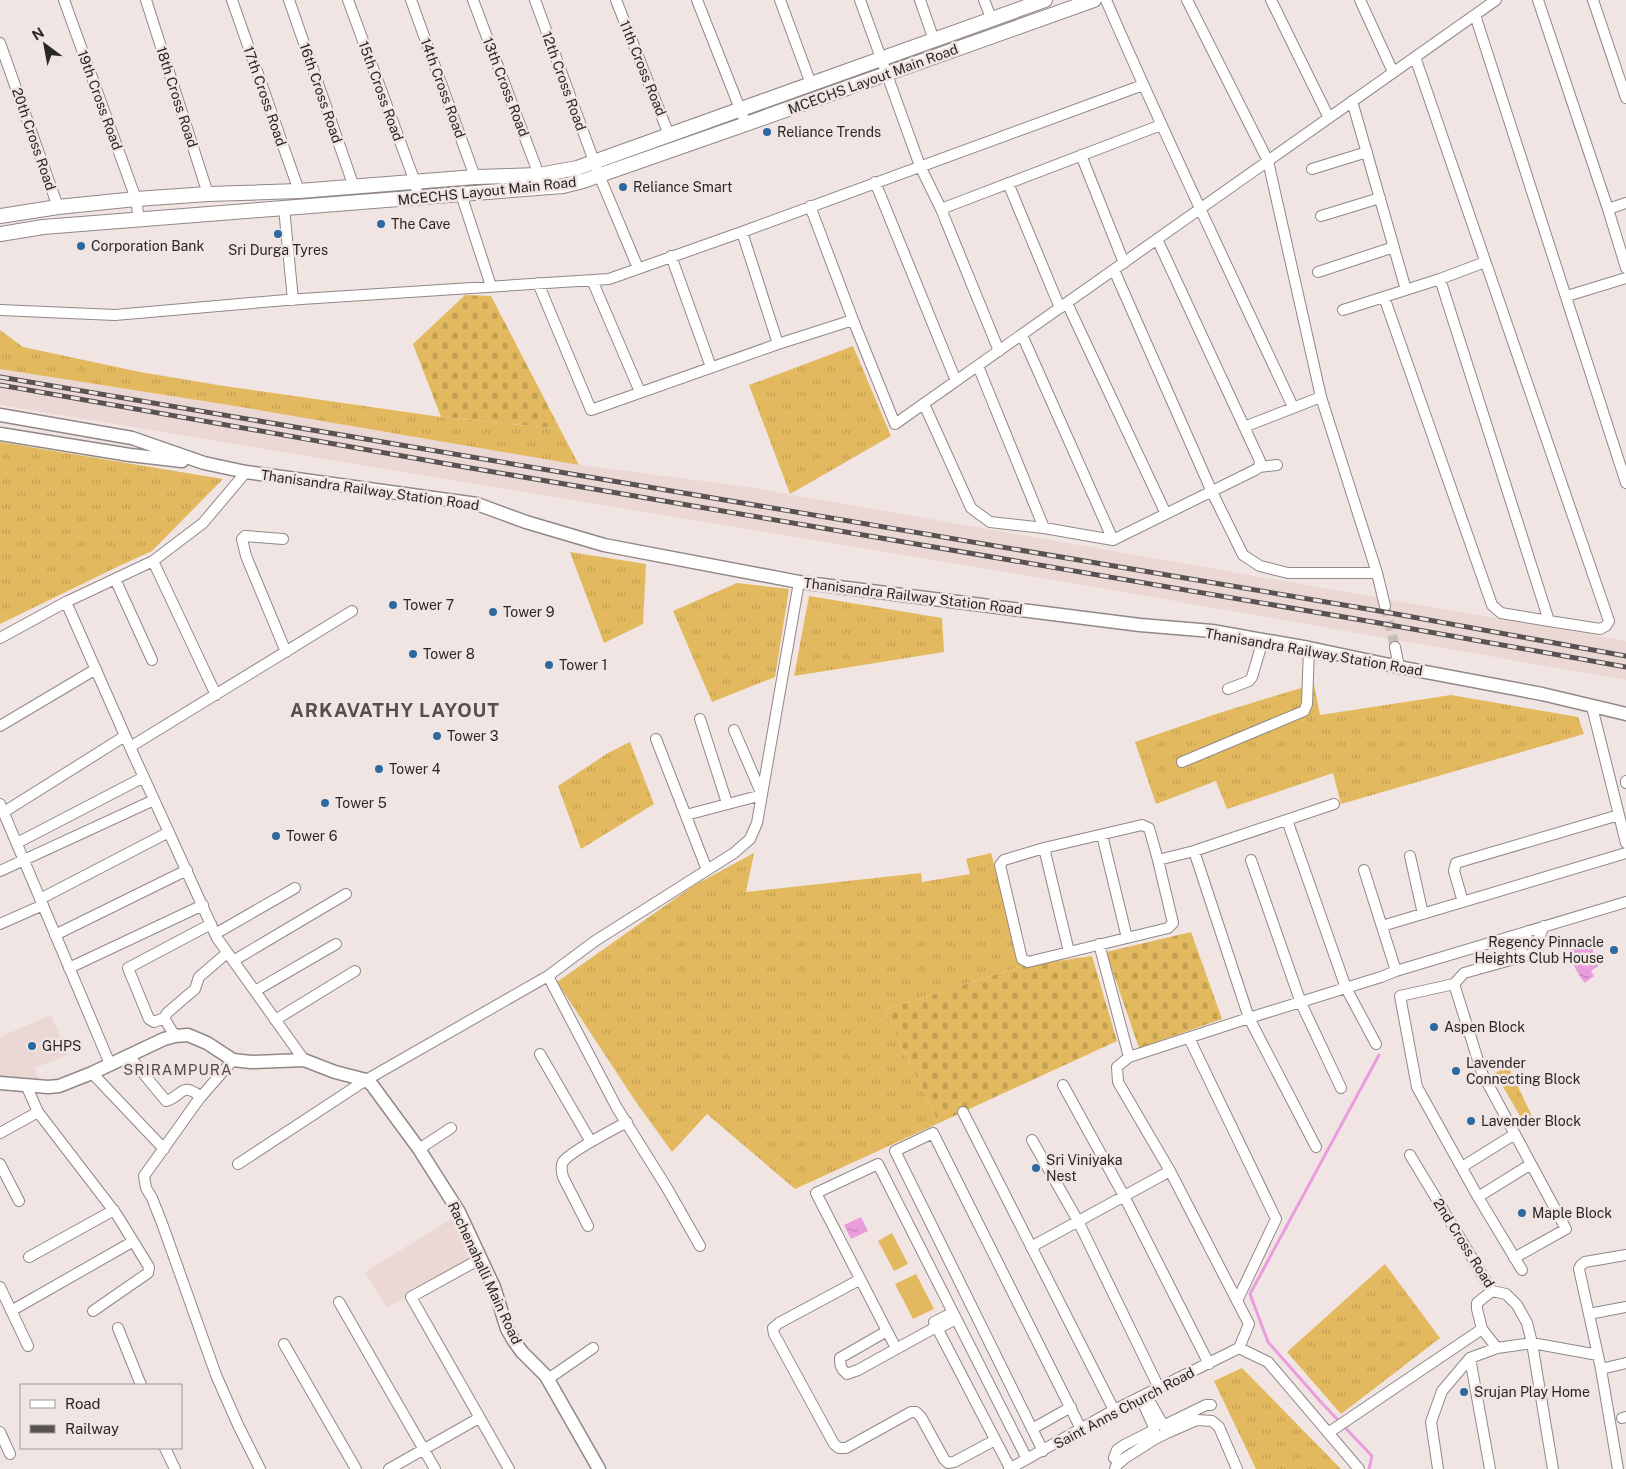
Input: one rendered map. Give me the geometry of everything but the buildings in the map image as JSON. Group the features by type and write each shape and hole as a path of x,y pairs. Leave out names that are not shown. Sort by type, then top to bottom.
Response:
{"main road":[{"name":"MCECHS Layout Main Road","path":"0,234 43,227 563,186 669,135 1045,0"},
{"name":"MCECHS Layout Main Road","path":"0,216 58,207 136,199 299,191 475,177 539,175 577,168 596,169 746,124 1094,0"}],"street":[{"name":"19th Cross Road","path":"64,0 136,199 139,220"},
{"name":"18th Cross Road","path":"146,0 208,194"},
{"name":"17th Cross Road","path":"232,0 299,191"},
{"name":"16th Cross Road","path":"288,0 354,187"},
{"name":"15th Cross Road","path":"348,0 415,182 418,198"},
{"name":"14th Cross Road","path":"411,0 475,177"},
{"name":"13th Cross Road","path":"473,0 539,175"},
{"name":"12th Cross Road","path":"535,0 596,169 638,268"},
{"name":"11th Cross Road","path":"616,0 669,135"},
{"path":"697,0 746,124"},
{"path":"780,0 811,84"},
{"path":"860,0 920,166 941,209 1000,351"},
{"path":"920,0 934,40"},
{"path":"984,0 992,20"},
{"path":"1106,0 1161,125 1293,407"},
{"path":"1187,0 1268,161 1321,397 1377,573 1385,606"},
{"path":"1271,0 1329,118"},
{"path":"1360,0 1394,72"},
{"path":"1538,0 1626,268"},
{"path":"1593,0 1626,98"},
{"path":"810,206 895,424 1475,15 1492,1"},
{"path":"1475,15 1626,483"},
{"name":"20th Cross Road","path":"0,43 58,207"},
{"path":"1384,297 1492,605 1501,613 1600,629 1606,626 1609,621 1415,57"},
{"path":"0,310 115,315 293,300 610,279 1143,85"},
{"path":"1352,101 1406,290"},
{"path":"941,209 1161,125"},
{"path":"1312,169 1367,152"},
{"path":"1081,155 1124,262"},
{"path":"875,182 956,381"},
{"path":"1008,183 1064,305 1166,514"},
{"path":"461,194 491,286"},
{"path":"1321,216 1380,198"},
{"path":"1608,209 1626,203"},
{"path":"284,208 293,300"},
{"path":"742,232 778,344"},
{"path":"1157,239 1260,460 1259,467"},
{"path":"1318,272 1394,247"},
{"path":"671,256 711,367"},
{"path":"1343,310 1440,279 1485,262"},
{"path":"1114,270 1212,492 1243,556 1260,566 1288,572 1377,573"},
{"path":"1567,296 1626,278"},
{"path":"1440,279 1548,621"},
{"path":"592,280 640,392"},
{"path":"538,283 591,410 711,367 853,320"},
{"path":"1022,335 1114,540"},
{"path":"978,366 1044,528"},
{"path":"1244,427 1321,397"},
{"path":"924,404 971,508 990,522 1044,528 1114,540 1259,467 1277,465"},
{"name":"Thanisandra Railway Station Road","path":"0,415 132,438 204,463"},
{"name":"Thanisandra Railway Station Road","path":"0,434 130,455 204,463 246,472 476,504 526,522 604,545 799,582 1140,625 1212,631 1542,694 1626,714"},
{"path":"0,638 66,602 153,561 203,523 246,472"},
{"path":"284,539 245,536 242,539 249,563 286,652"},
{"path":"153,561 216,695"},
{"path":"115,579 152,660"},
{"path":"238,1164 366,1080 548,976 595,941 734,853 750,839 757,823 799,582"},
{"path":"66,602 213,929 230,957 304,1060"},
{"path":"130,747 352,611"},
{"path":"1228,689 1250,681 1263,640"},
{"path":"1395,647 1399,667"},
{"path":"1182,762 1304,711 1307,704 1309,648"},
{"path":"0,726 96,670"},
{"path":"1592,707 1626,842"},
{"path":"700,719 727,803"},
{"path":"734,730 762,795"},
{"path":"110,1064 2,808 125,736"},
{"path":"656,738 707,870"},
{"path":"16,843 144,777"},
{"path":"686,815 762,795"},
{"path":"0,871 154,800"},
{"path":"1158,860 1194,851 1334,804"},
{"path":"1463,902 1454,871 1456,863 1619,815"},
{"path":"1287,820 1346,988 1376,1044"},
{"path":"1142,824 1149,828 1172,923 1168,928 1028,962 1022,959 1000,865 1004,860 1044,848 1142,824"},
{"path":"0,924 169,832"},
{"path":"1102,835 1127,938"},
{"path":"1044,848 1069,952"},
{"path":"1194,851 1249,1018 1316,1147"},
{"path":"1382,926 1626,853"},
{"path":"1410,856 1423,914"},
{"path":"1251,860 1300,1003 1341,1088"},
{"path":"55,934 187,870"},
{"path":"1364,870 1396,971"},
{"path":"295,888 213,929 128,968 149,1019 154,1022 164,1018 195,989 199,977 230,957 346,894"},
{"path":"1358,1469 1268,1362 1239,1348 1249,1324 1170,1171 1118,1082 1117,1067 1129,1058 1249,1018 1396,971 1626,902"},
{"path":"69,968 203,905"},
{"path":"1522,1270 1478,1197 1417,1087 1400,996 1454,984 1464,972 1532,954 1544,926"},
{"path":"1475,976 1519,964 1521,950 1528,931"},
{"path":"255,991 336,944"},
{"path":"1099,944 1129,1058"},
{"path":"275,1020 355,971"},
{"path":"548,976 627,1122 668,1188 700,1246"},
{"path":"1454,984 1482,1073 1566,1230 1514,1258"},
{"path":"164,1018 175,1036"},
{"path":"0,1083 48,1087 59,1086 175,1036 188,1035 198,1038 233,1060 251,1062 304,1060 335,1072 366,1080"},
{"path":"1189,1038 1276,1219 1237,1301"},
{"path":"540,1054 591,1142"},
{"path":"129,1056 166,1101 186,1090 190,1090 201,1097"},
{"path":"233,1060 201,1097 144,1176 146,1188 163,1226 216,1375 260,1469"},
{"path":"92,1073 164,1149"},
{"name":"Rachenahalli Main Road","path":"366,1080 372,1085 420,1150 459,1212 494,1288 507,1328 514,1341 548,1379 599,1469"},
{"path":"26,1085 38,1112 114,1210 149,1267 148,1273 93,1311"},
{"path":"1063,1085 1124,1196 1209,1364"},
{"path":"0,1133 38,1112"},
{"path":"963,1112 1114,1410"},
{"path":"588,1226 563,1177 561,1169 564,1161 591,1142 627,1122"},
{"path":"420,1150 451,1128"},
{"path":"1043,1451 895,1151 933,1133 1081,1429"},
{"path":"1462,1167 1514,1134"},
{"path":"1032,1140 1078,1221 1159,1388"},
{"name":"2nd Cross Road","path":"1410,1155 1492,1291 1506,1294 1517,1305 1527,1322 1553,1469"},
{"path":"0,1164 19,1201"},
{"path":"896,1348 859,1280 816,1193 878,1164 1027,1459"},
{"path":"1478,1197 1531,1164"},
{"path":"1031,1247 1170,1171"},
{"path":"29,1256 114,1210"},
{"path":"11,1310 132,1242"},
{"path":"1618,1469 1601,1369 1579,1269 1585,1262 1626,1255"},
{"path":"480,1259 411,1297 509,1469"},
{"path":"859,1280 773,1328 774,1334 834,1444 839,1448 846,1448 911,1412 916,1412 921,1417 948,1463 954,1462 995,1440"},
{"path":"0,1287 28,1346"},
{"path":"1492,1291 1477,1303 1477,1309 1482,1329 1497,1348"},
{"path":"339,1302 435,1469"},
{"path":"1589,1314 1626,1307"},
{"path":"887,1331 840,1358 840,1365 843,1371 847,1374 858,1370 954,1316"},
{"path":"936,1326 1010,1469"},
{"path":"118,1328 140,1384"},
{"path":"1328,1433 1482,1329"},
{"path":"1438,1469 1430,1422 1442,1391 1470,1358 1497,1348 1532,1343 1598,1355"},
{"path":"284,1344 356,1469"},
{"path":"548,1379 593,1348"},
{"name":"Saint Anns Church Road","path":"1010,1469 1114,1410 1239,1348"},
{"path":"1470,1358 1490,1469"},
{"path":"1601,1369 1626,1363"},
{"path":"1143,1396 1160,1432"},
{"path":"1115,1464 1116,1466 1160,1432 1206,1405 1211,1405"},
{"path":"1032,1429 1071,1407"},
{"path":"388,1469 479,1418"},
{"path":"1160,1432 1197,1420 1212,1421 1219,1427 1237,1469"},
{"path":"0,1432 10,1454"},
{"path":"165,1449 175,1469"}],"shaded area":[{"path":"0,369 235,406 579,465 742,486 1626,641 1626,680 1054,580 0,405"},
{"name":"GHPS","path":"51,1015 68,1055 34,1068 40,1082 0,1076 0,1037"},
{"path":"453,1218 470,1261 387,1308 365,1272"}],"green space":[{"path":"465,295 491,296 560,429 441,417 413,344"},
{"path":"0,330 23,347 140,372 441,417 560,429 579,465 235,406 0,369"},
{"path":"853,346 891,436 790,494 749,385"},
{"path":"0,442 223,479 152,551 0,624"},
{"path":"570,552 646,564 643,624 604,643"},
{"path":"737,583 789,589 775,677 712,702 673,611"},
{"path":"809,596 942,618 944,652 794,676"},
{"path":"1314,684 1320,715 1451,695 1578,717 1584,734 1341,804 1333,773 1227,809 1216,781 1156,804 1135,742 1216,714"},
{"path":"630,742 654,804 581,849 558,786 608,753"},
{"path":"754,853 746,892 921,873 922,882 970,874 966,859 991,853 1022,966 884,1010 939,1123 795,1189 707,1114 672,1152 636,1102 557,982 693,886"},
{"path":"1191,932 1222,1019 1139,1048 1106,952"},
{"path":"1092,956 1117,1041 939,1123 884,1010 1022,966"},
{"path":"1508,1066 1532,1116 1523,1121 1495,1073"},
{"path":"892,1233 908,1264 894,1271 878,1241"},
{"path":"1385,1264 1440,1338 1341,1414 1287,1352"},
{"path":"916,1274 934,1309 913,1319 895,1284"},
{"path":"1242,1368 1341,1469 1256,1469 1214,1381"}],"water":[{"path":"1581,940 1581,945 1591,945 1598,966 1591,971 1594,976 1585,983 1575,968 1570,947 1570,941"},
{"path":"861,1217 868,1231 851,1239 844,1225"}],"waterway":[{"path":"1369,1469 1372,1456 1268,1342 1250,1294 1379,1055"}],"tunnel":[{"path":"1385,606 1395,647"}],"railway":[{"path":"0,377 1385,612 1626,656"},
{"path":"0,385 1626,667"}],"place":[{"name":"Reliance Trends","path":"767,132"},
{"name":"Reliance Smart","path":"623,187"},
{"name":"The Cave","path":"381,224"},
{"name":"Sri Durga Tyres","path":"278,234"},
{"name":"Corporation Bank","path":"81,246"},
{"name":"Tower 7","path":"393,605"},
{"name":"Tower 9","path":"493,612"},
{"name":"Tower 8","path":"413,654"},
{"name":"Tower 1","path":"549,665"},
{"name":"Tower 3","path":"437,736"},
{"name":"Tower 4","path":"379,769"},
{"name":"Tower 5","path":"325,803"},
{"name":"Tower 6","path":"276,836"},
{"name":"Regency Pinnacle Heights Club House","path":"1614,950"},
{"name":"Aspen Block","path":"1434,1027"},
{"name":"GHPS","path":"32,1046"},
{"name":"Lavender Connecting Block","path":"1456,1071"},
{"name":"Lavender Block","path":"1471,1121"},
{"name":"Sri Viniyaka Nest","path":"1036,1168"},
{"name":"Maple Block","path":"1522,1213"},
{"name":"Srujan Play Home","path":"1464,1392"}],"district":[{"name":"ARKAVATHY LAYOUT","path":"395,710"},
{"name":"SRIRAMPURA","path":"178,1069"}]}
